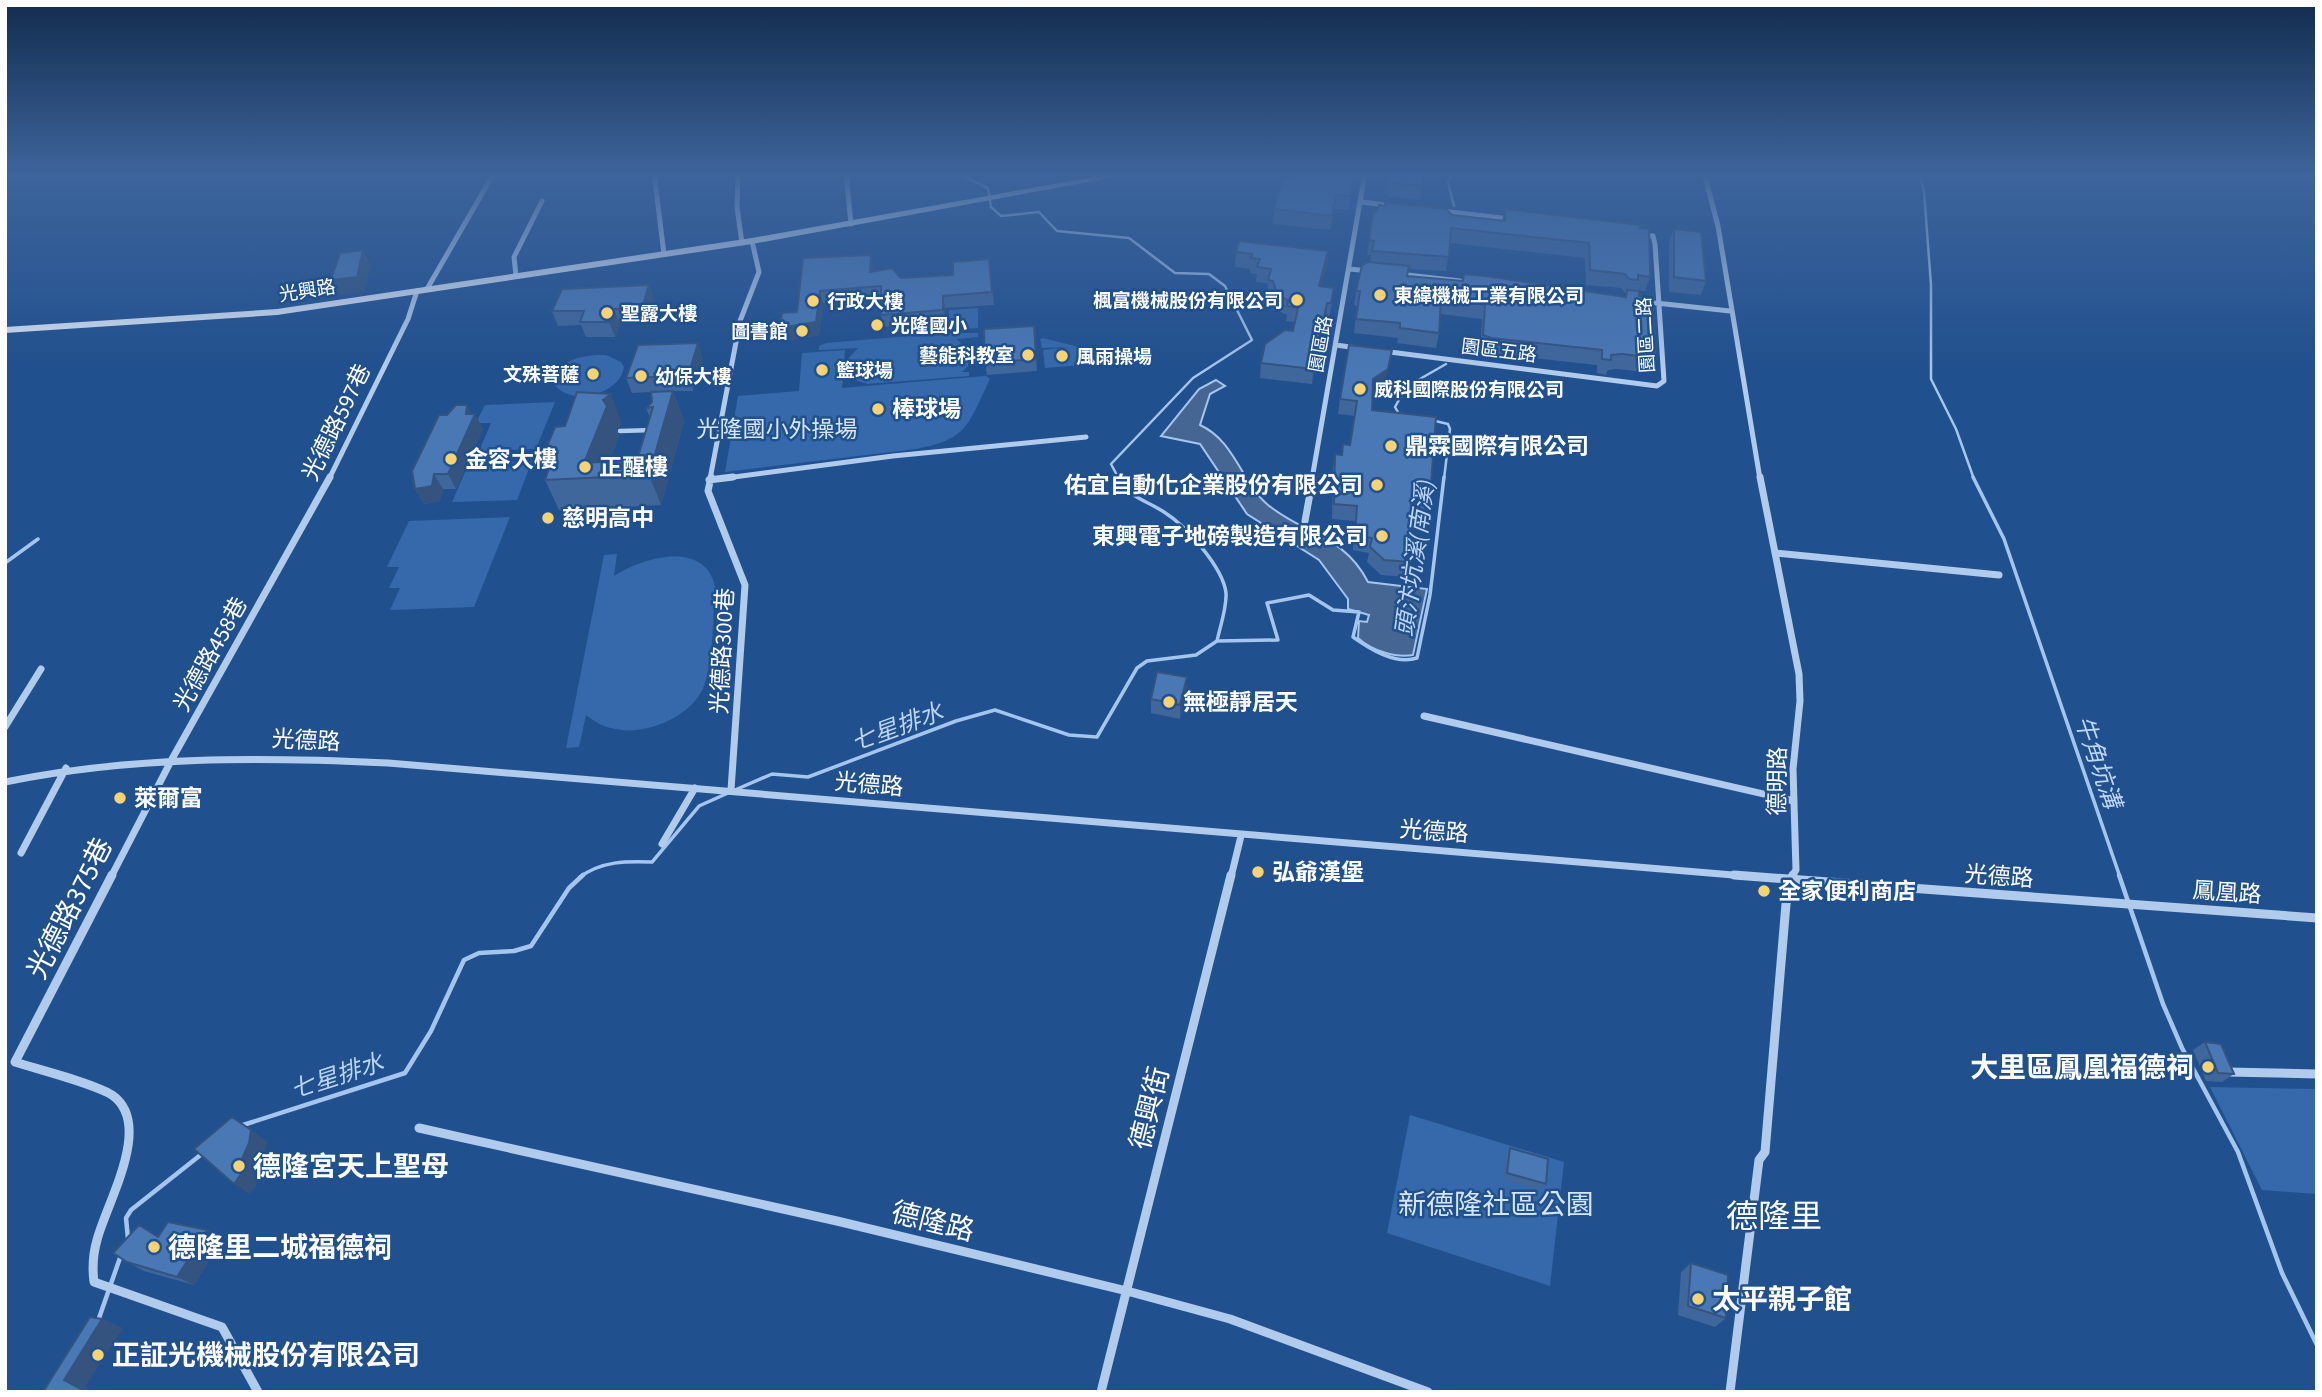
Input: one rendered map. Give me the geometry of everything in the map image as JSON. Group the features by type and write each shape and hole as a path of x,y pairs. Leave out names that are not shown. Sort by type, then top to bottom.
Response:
{"main road":[{"name":"光興路","path":"5,330 250,315 770,238"}],"street":[{"name":"光德路597巷","path":"279,566 332,474 381,369 422,290 454,238"},
{"path":"516,276 514,257 523,238"},
{"path":"662,238 664,254"},
{"path":"746,238 758,272 740,321 709,480 877,458 1086,437"},
{"name":"園區路","path":"1305,521 1355,238"},
{"name":"園區二路","path":"1653,238 1664,381 1657,386"},
{"name":"德明路","path":"1720,238 1730,311 1799,674 1800,701 1793,769 1796,870 1790,879 1765,1152 1759,1160 1730,1392"},
{"path":"1349,269 1376,272"},
{"path":"1390,273 1471,282"},
{"path":"1646,302 1730,311"},
{"path":"1336,345 1363,349"},
{"name":"園區五路","path":"1377,350 1657,386"},
{"path":"620,432 659,430"},
{"name":"光德路300巷","path":"709,480 711,503 745,585 731,790"},
{"path":"1775,553 1999,575"},
{"name":"光德路458巷","path":"172,759 279,566"},
{"path":"5,727 41,669"},
{"path":"1424,716 1794,801"},
{"name":"光德路","path":"5,782 66,768 172,759 258,757 443,766 1241,835 2134,905"},
{"name":"光德路375巷","path":"172,759 15,1062 111,1094 119,1098 129,1112 130,1136 99,1237 91,1275 94,1282 222,1327 258,1392"},
{"path":"21,853 66,768"},
{"path":"662,844 695,788"},
{"name":"德興街","path":"1101,1392 1241,835"},
{"name":"鳳凰路","path":"2134,905 2317,918"},
{"path":"2228,1072 2317,1074"},
{"name":"德隆路","path":"419,1128 850,1224 1127,1291 1230,1319 1428,1392"}],"green space":[{"path":"978,308 978,328 949,330 949,310"},
{"path":"946,333 978,333 978,337 957,339 969,353 968,366 962,372 969,372 969,376 867,384 852,379 845,367 847,360 858,348 819,350 819,346 826,343"},
{"name":"風雨操場","path":"1040,339 1079,347 1081,365 1045,368 1043,350 1068,347 1042,348"},
{"name":"光隆國小外操場","path":"845,350 842,388 986,376 990,379 965,427 947,440 933,445 725,472 738,396 799,391 802,353"},
{"name":"文殊菩薩","path":"606,355 621,362 624,367 614,385 604,391 594,395 571,395 554,384 559,369 572,360"},
{"path":"555,402 536,449 479,451 491,423 476,423 485,405"},
{"path":"532,461 517,500 452,502 469,463"},
{"path":"510,517 474,607 390,610 400,588 389,588 399,567 387,567 409,521"},
{"path":"617,554 614,576 640,563 670,557 685,557 698,562 709,571 715,586 712,647 705,683 700,695 691,705 668,721 654,726 615,729 599,724 586,715 579,747 566,748 604,555"},
{"path":"2210,1087 2317,1089 2317,1194 2262,1190"},
{"name":"新德隆社區公園","path":"1410,1115 1564,1162 1550,1286 1387,1233"}],"shaded area":[{"path":"1216,380 1225,386 1210,394 1200,425 1222,441 1251,485 1268,505 1336,545 1358,566 1368,582 1427,589 1413,655 1384,652 1370,647 1358,638 1359,621 1367,622 1369,615 1348,609 1348,599 1319,560 1247,514 1200,444 1161,436 1199,389"}],"building":[{"path":"1450,238 1449,257 1372,251 1374,241 1369,240"},
{"path":"1545,238 1649,238 1650,277 1638,275 1638,280 1629,279 1625,274 1590,270 1589,243"},
{"path":"1674,238 1702,238 1706,281 1674,277"},
{"path":"1239,241 1328,251 1319,286 1334,288 1331,303 1327,303 1313,369 1261,363 1265,344 1285,330 1293,331 1298,308 1287,306 1288,300 1277,295 1273,281 1268,280 1271,269 1257,267 1260,259 1251,258 1252,254 1236,252"},
{"path":"363,250 357,277 331,280 340,253"},
{"path":"871,255 870,272 892,268 901,278 953,275 953,262 989,259 992,292 943,296 943,310 881,315 881,286 820,291 816,322 780,328 782,313 797,312 803,258"},
{"path":"1368,262 1409,266 1407,276 1463,281 1464,274 1485,276 1626,297 1627,290 1639,291 1639,296 1652,297 1657,358 1622,354 1611,355 1611,360 1602,359 1602,350 1491,338 1483,335 1485,305 1441,299 1439,333 1400,328 1400,323 1356,319 1360,291 1356,291 1362,265"},
{"path":"649,285 642,308 614,309 609,322 580,322 584,311 552,311 562,289"},
{"path":"1034,326 1036,359 985,363 984,329"},
{"path":"698,343 688,376 626,378 638,345"},
{"path":"1349,345 1392,350 1388,369 1373,379 1372,410 1436,417 1430,497 1416,496 1410,562 1384,560 1370,547 1372,538 1355,535 1357,506 1334,504 1335,454 1342,455 1343,444 1350,445 1357,401 1340,399"},
{"path":"673,391 649,475 545,480 556,449 546,449 555,427 565,426 577,392 611,394 603,400 607,406 584,463 637,460 653,407 646,408 652,402 651,392"},
{"path":"456,405 467,405 466,414 475,414 448,474 434,474 432,486 415,489 412,471 439,415 447,415"},
{"path":"1157,672 1187,677 1180,705 1151,699"},
{"path":"2205,1042 2221,1044 2234,1074 2218,1073"},
{"path":"232,1117 251,1130 241,1161 241,1174 234,1184 194,1149"},
{"path":"1510,1148 1548,1159 1546,1184 1507,1173"},
{"path":"168,1222 207,1230 177,1277 127,1262 113,1253 139,1225 158,1237"},
{"path":"1691,1263 1728,1275 1726,1318 1688,1306"},
{"path":"90,1317 102,1319 64,1380 87,1392 43,1392"}],"waterway":[{"name":"七星排水","path":"1119,479 1111,464 1193,378 1252,340 1225,286 1209,274 1175,273 1129,238"},
{"name":"牛角坑溝","path":"1928,238 1931,285 1931,379 1956,429 1974,479"},
{"name":"頭汴坑溪(南溪)","path":"1399,414 1395,407 1406,387 1446,364"},
{"name":"頭汴坑溪(南溪)","path":"1431,420 1448,424 1450,429 1444,479"},
{"name":"七星排水","path":"1118,477 1127,490 1173,518 1211,559 1226,593 1217,641"},
{"name":"頭汴坑溪(南溪)","path":"1217,641 1278,640 1267,603 1309,595 1333,610 1359,612 1353,637 1367,646 1392,658 1417,658 1430,595 1444,477"},
{"name":"牛角坑溝","path":"1974,479 2004,539 2120,877"},
{"path":"5,563 38,539"},
{"name":"七星排水","path":"735,790 772,774 808,777 956,721 995,710 1069,735 1097,737 1137,668 1147,661 1196,655 1217,641"},
{"name":"七星排水","path":"583,875 606,865 652,862 699,806 728,793"},
{"name":"七星排水","path":"240,1126 405,1073 431,1031 464,960 479,953 514,951 531,946 569,888 583,875"},
{"name":"牛角坑溝","path":"2119,875 2163,1004 2182,1048 2238,1152 2282,1273 2317,1345"},
{"name":"七星排水","path":"128,1239 126,1218 131,1210 203,1153"},
{"name":"七星排水","path":"98,1321 121,1255"}],"place":[{"name":"東緯機械工業有限公司","path":"1380,295"},
{"name":"楓富機械股份有限公司","path":"1297,300"},
{"name":"行政大樓","path":"813,301"},
{"name":"聖露大樓","path":"607,313"},
{"name":"光隆國小","path":"877,325"},
{"name":"圖書館","path":"802,331"},
{"name":"藝能科教室","path":"1028,355"},
{"name":"風雨操場","path":"1062,356"},
{"name":"籃球場","path":"822,370"},
{"name":"文殊菩薩","path":"593,374"},
{"name":"幼保大樓","path":"641,376"},
{"name":"威科國際股份有限公司","path":"1360,389"},
{"name":"棒球場","path":"878,409"},
{"name":"鼎霖國際有限公司","path":"1391,446"},
{"name":"金容大樓","path":"451,459"},
{"name":"正醒樓","path":"585,467"},
{"name":"佑宜自動化企業股份有限公司","path":"1377,485"},
{"name":"慈明高中","path":"548,518"},
{"name":"東興電子地磅製造有限公司","path":"1382,536"},
{"name":"無極靜居天","path":"1169,702"},
{"name":"萊爾富","path":"120,798"},
{"name":"弘爺漢堡","path":"1258,872"},
{"name":"全家便利商店","path":"1764,891"},
{"name":"大里區鳳凰福德祠","path":"2208,1067"},
{"name":"德隆宮天上聖母","path":"239,1166"},
{"name":"德隆里二城福德祠","path":"154,1247"},
{"name":"太平親子館","path":"1698,1299"},
{"name":"正証光機械股份有限公司","path":"98,1355"}],"district":[{"name":"德隆里","path":"1774,1216"}]}
